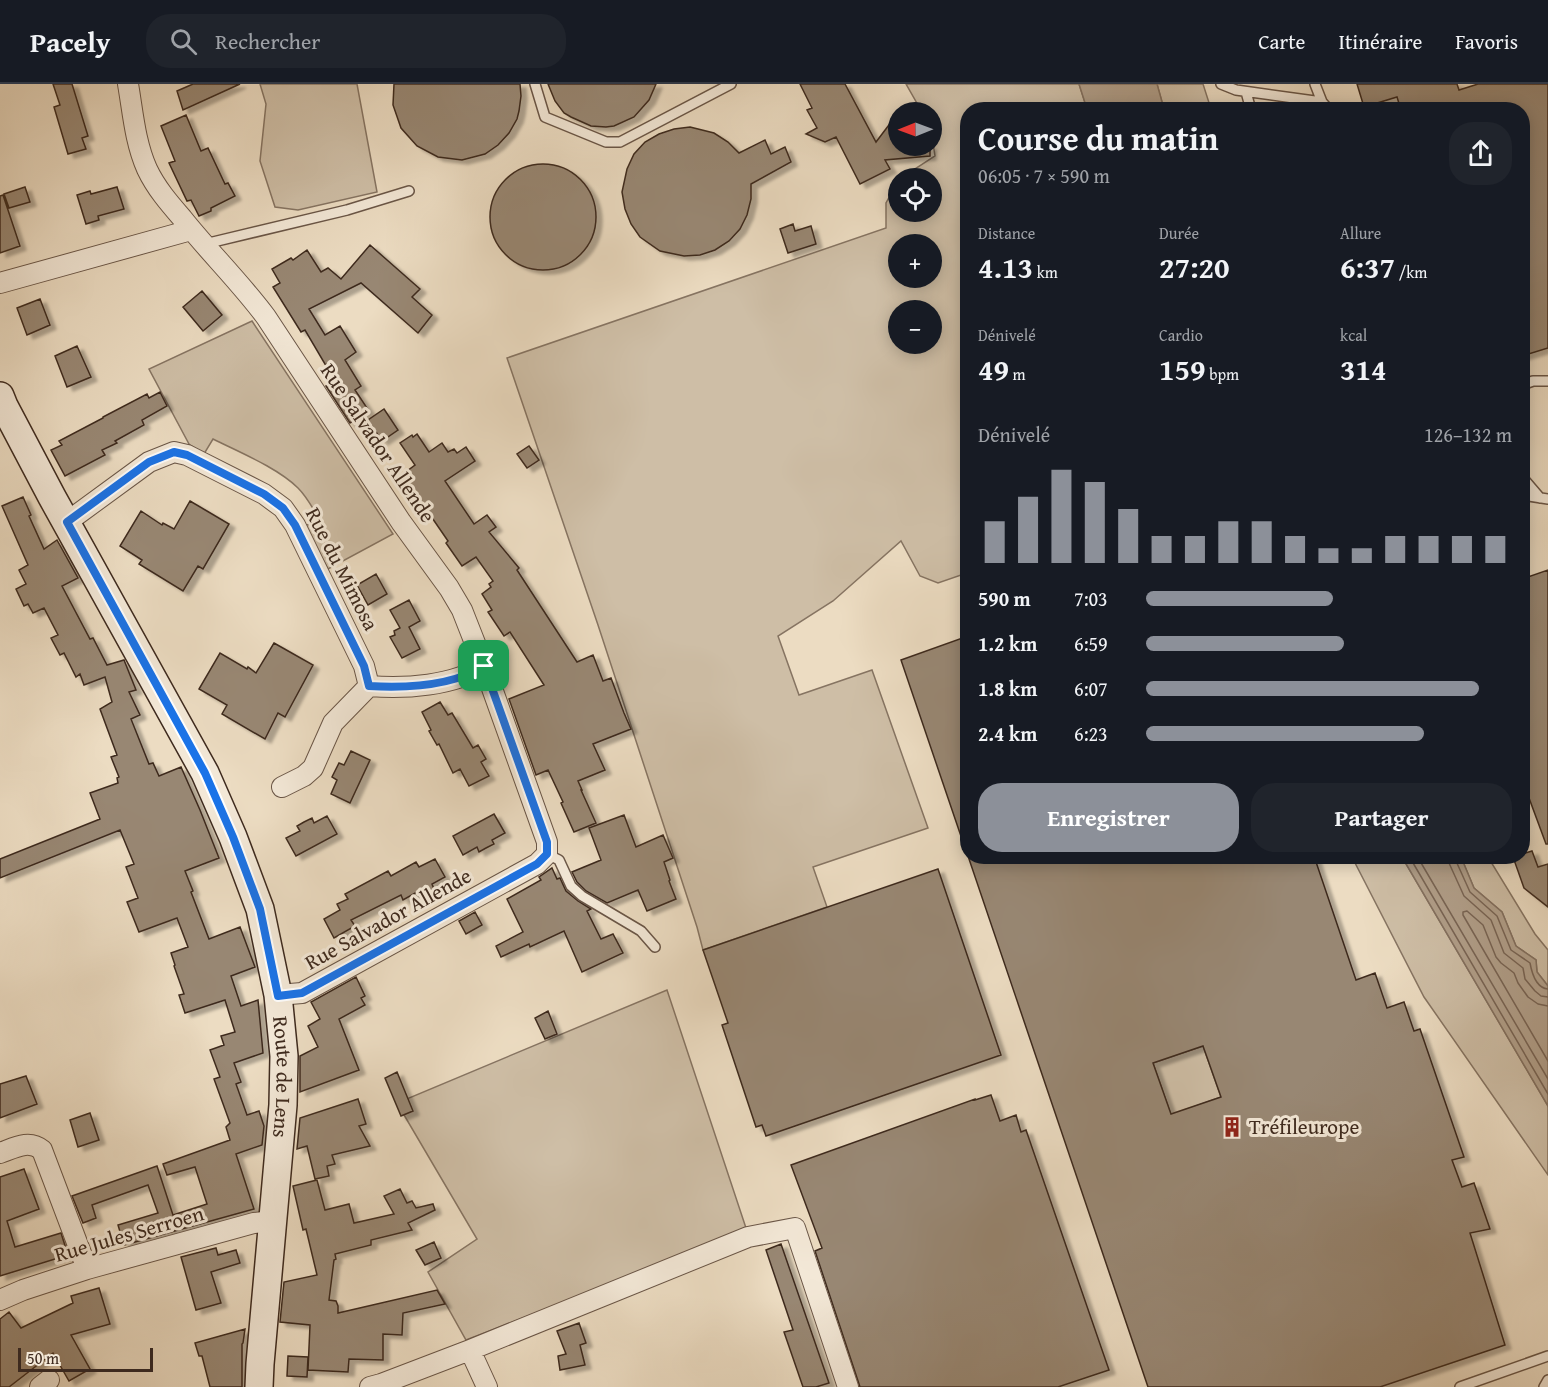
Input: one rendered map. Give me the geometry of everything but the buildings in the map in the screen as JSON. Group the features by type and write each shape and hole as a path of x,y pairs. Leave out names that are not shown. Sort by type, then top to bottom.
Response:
{"street":[{"name":"Rue Salvador Allende","path":"128,84 137,138 148,170 159,190 191,230 249,294 266,317 462,610 547,842 547,854 537,864 302,993 278,996"},
{"path":"0,283 191,230"},
{"name":"Route de Lens","path":"0,396 25,446 205,773 233,837 260,909 278,996 284,1056 283,1105 259,1387"},
{"name":"Rue du Mimosa","path":"67,522 149,462 174,452 187,455 264,494 283,508 295,525 364,666 369,686"},
{"path":"282,787 304,776 313,768 333,723 369,686 400,688 455,680 484,666"},
{"path":"0,1153 25,1144 36,1145 42,1150 87,1269"},
{"name":"Rue Jules Serroen","path":"0,1300 87,1269 254,1223 272,1221"},
{"path":"370,1387 477,1347 748,1237 795,1228 848,1387"},
{"path":"477,1347 487,1387"}],"lane":[{"path":"535,84 545,117 606,142 620,142 731,84"},
{"path":"1221,84 1236,90 1302,102"},
{"path":"1315,84 1323,102"},
{"path":"1246,92 1249,102"},
{"path":"206,246 409,192"},
{"path":"1530,382 1548,381"},
{"path":"1530,485 1544,498"},
{"path":"547,854 560,860 571,886 582,896 641,931 655,948"},
{"path":"1460,1387 1548,1356"},
{"path":"1544,1387 1548,1380"}],"shaded area":[{"path":"260,84 357,84 377,192 298,210 275,207 260,161 266,104"},
{"path":"906,84 1079,84 1085,102 960,102 960,575 938,583 920,576 901,541 833,601 778,636 799,695 872,670 928,828 813,867 827,907 703,950 598,625 507,358 886,228 888,199 888,222 942,222 942,168 916,168 935,156 942,156 942,102 916,102"},
{"path":"1157,84 1203,84 1209,102 1162,102"},
{"path":"252,321 393,534 328,569 305,526 319,519 301,491 269,467 213,439 204,454 189,444 149,369"},
{"path":"1356,864 1406,864 1548,1106 1548,1175 1424,997"},
{"path":"1464,864 1492,864 1535,934 1548,950 1548,986 1537,972 1536,960 1516,946 1502,912 1474,888"},
{"path":"667,990 747,1231 466,1340 428,1272 477,1239 397,1103"},
{"path":"1203,1046 1221,1097 1171,1115 1153,1063"}],"water":[{"path":"1079,84 1157,84 1162,102 1085,102"},
{"path":"1406,864 1464,864 1474,888 1502,912 1516,946 1536,960 1537,972 1548,986 1548,1106"}],"place":[{"name":"Tréfileurope","path":"1232,1127"}],"route":[{"path":"174,452 187,455 264,494 283,508 295,525 364,666 369,686 400,688 455,680 484,666 547,842 547,854 537,864 302,993 278,996 260,909 233,837 205,773 67,522 149,462 174,452"}]}
